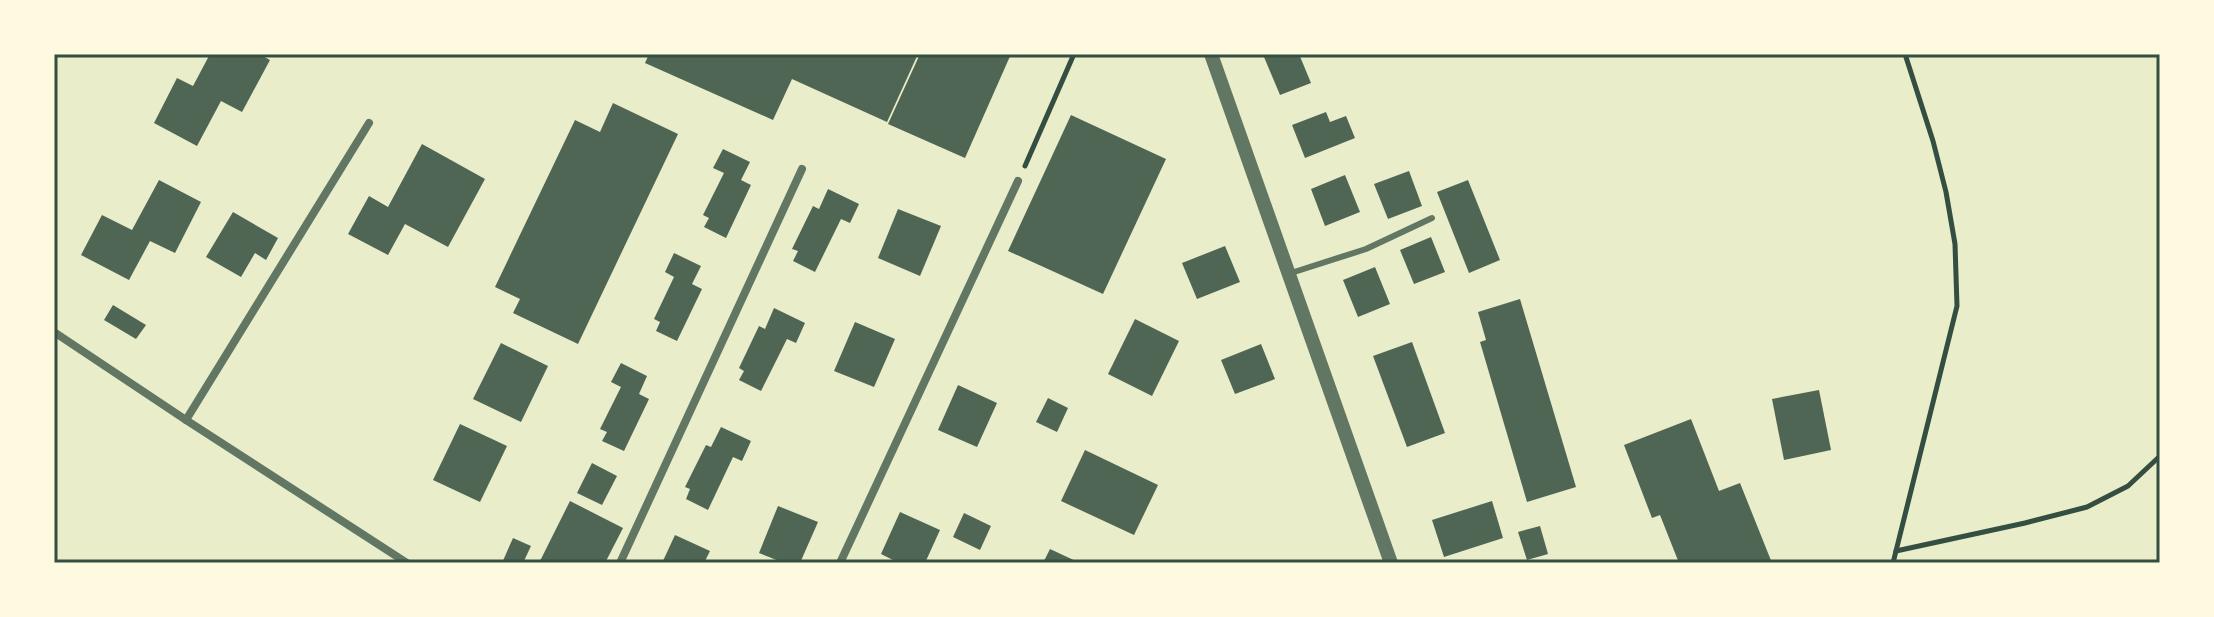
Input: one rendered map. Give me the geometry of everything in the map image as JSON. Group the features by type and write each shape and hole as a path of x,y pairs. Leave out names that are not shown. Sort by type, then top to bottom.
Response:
{"street":[{"path":"1211,54 1391,563"},
{"path":"186,420 369,123"},
{"path":"620,563 802,169"},
{"path":"840,563 1018,181"},
{"path":"54,333 407,563"}],"lane":[{"path":"1289,273 1366,249 1432,218"}],"path":[{"path":"1018,181 1074,54"},
{"path":"1893,563 1957,306 1955,244 1946,192 1905,54"},
{"path":"1896,551 2087,507 2128,486 2160,456"}],"building":[{"path":"210,54 259,54 270,60 242,112 221,101 197,146 154,123 177,78 193,86"},
{"path":"649,54 918,54 887,122 792,79 773,120 645,63"},
{"path":"920,54 1011,54 965,158 888,124"},
{"path":"1299,54 1311,83 1280,95 1264,57"},
{"path":"613,103 678,134 578,344 513,313 520,299 495,287 575,120 600,132"},
{"path":"1326,112 1330,122 1346,116 1355,138 1305,158 1292,125"},
{"path":"1071,115 1166,159 1103,294 1008,251"},
{"path":"422,144 485,179 448,247 405,224 388,255 348,234 369,196 388,207"},
{"path":"723,149 750,162 741,180 751,185 726,238 704,227 709,218 703,215 724,173 713,168"},
{"path":"1409,171 1422,206 1388,219 1374,184"},
{"path":"1345,175 1360,212 1325,226 1311,189"},
{"path":"159,180 201,202 175,253 150,241 129,280 81,255 102,215 132,230"},
{"path":"1468,180 1500,260 1469,273 1437,192"},
{"path":"828,189 859,204 850,223 841,219 815,272 793,261 798,251 792,249 813,206 819,209"},
{"path":"898,209 941,226 920,276 878,258"},
{"path":"233,212 278,238 266,260 255,253 241,277 206,257"},
{"path":"1431,237 1445,272 1414,284 1400,250"},
{"path":"1225,246 1240,282 1197,299 1182,263"},
{"path":"674,253 701,266 692,284 702,289 677,341 656,331 660,322 654,319 674,277 665,272"},
{"path":"1375,267 1390,304 1358,317 1343,280"},
{"path":"1520,299 1576,487 1527,502 1480,342 1486,340 1478,312"},
{"path":"113,305 146,325 136,339 104,320"},
{"path":"774,308 805,323 796,343 787,339 761,391 739,380 744,371 739,368 759,326 765,329"},
{"path":"1135,319 1179,341 1152,396 1108,374"},
{"path":"855,322 895,339 874,387 834,371"},
{"path":"1412,342 1445,433 1407,447 1373,356"},
{"path":"501,343 548,366 521,422 473,399"},
{"path":"1261,344 1275,379 1235,394 1221,360"},
{"path":"621,363 647,376 639,394 649,399 624,451 602,441 607,432 600,429 621,387 611,382"},
{"path":"958,385 997,403 977,447 938,430"},
{"path":"1819,390 1831,450 1784,460 1772,399"},
{"path":"1048,398 1068,408 1057,432 1036,422"},
{"path":"1691,419 1719,491 1740,483 1772,563 1679,563 1660,515 1652,518 1624,445"},
{"path":"460,424 507,446 480,502 433,480"},
{"path":"721,427 751,441 742,461 733,457 708,510 686,499 690,489 685,487 706,445 711,447"},
{"path":"1085,450 1158,485 1134,535 1061,501"},
{"path":"592,463 617,476 602,505 577,493"},
{"path":"570,501 623,528 605,563 539,563"},
{"path":"1492,501 1503,538 1444,557 1432,520"},
{"path":"778,506 818,522 800,563 784,563 759,553"},
{"path":"900,512 940,530 925,563 899,563 881,554"},
{"path":"964,513 991,526 980,550 953,537"},
{"path":"1540,526 1548,554 1527,560 1518,532"},
{"path":"675,535 710,551 704,563 662,563"},
{"path":"513,538 531,546 523,563 502,563"},
{"path":"1050,549 1080,563 1043,563"}]}
